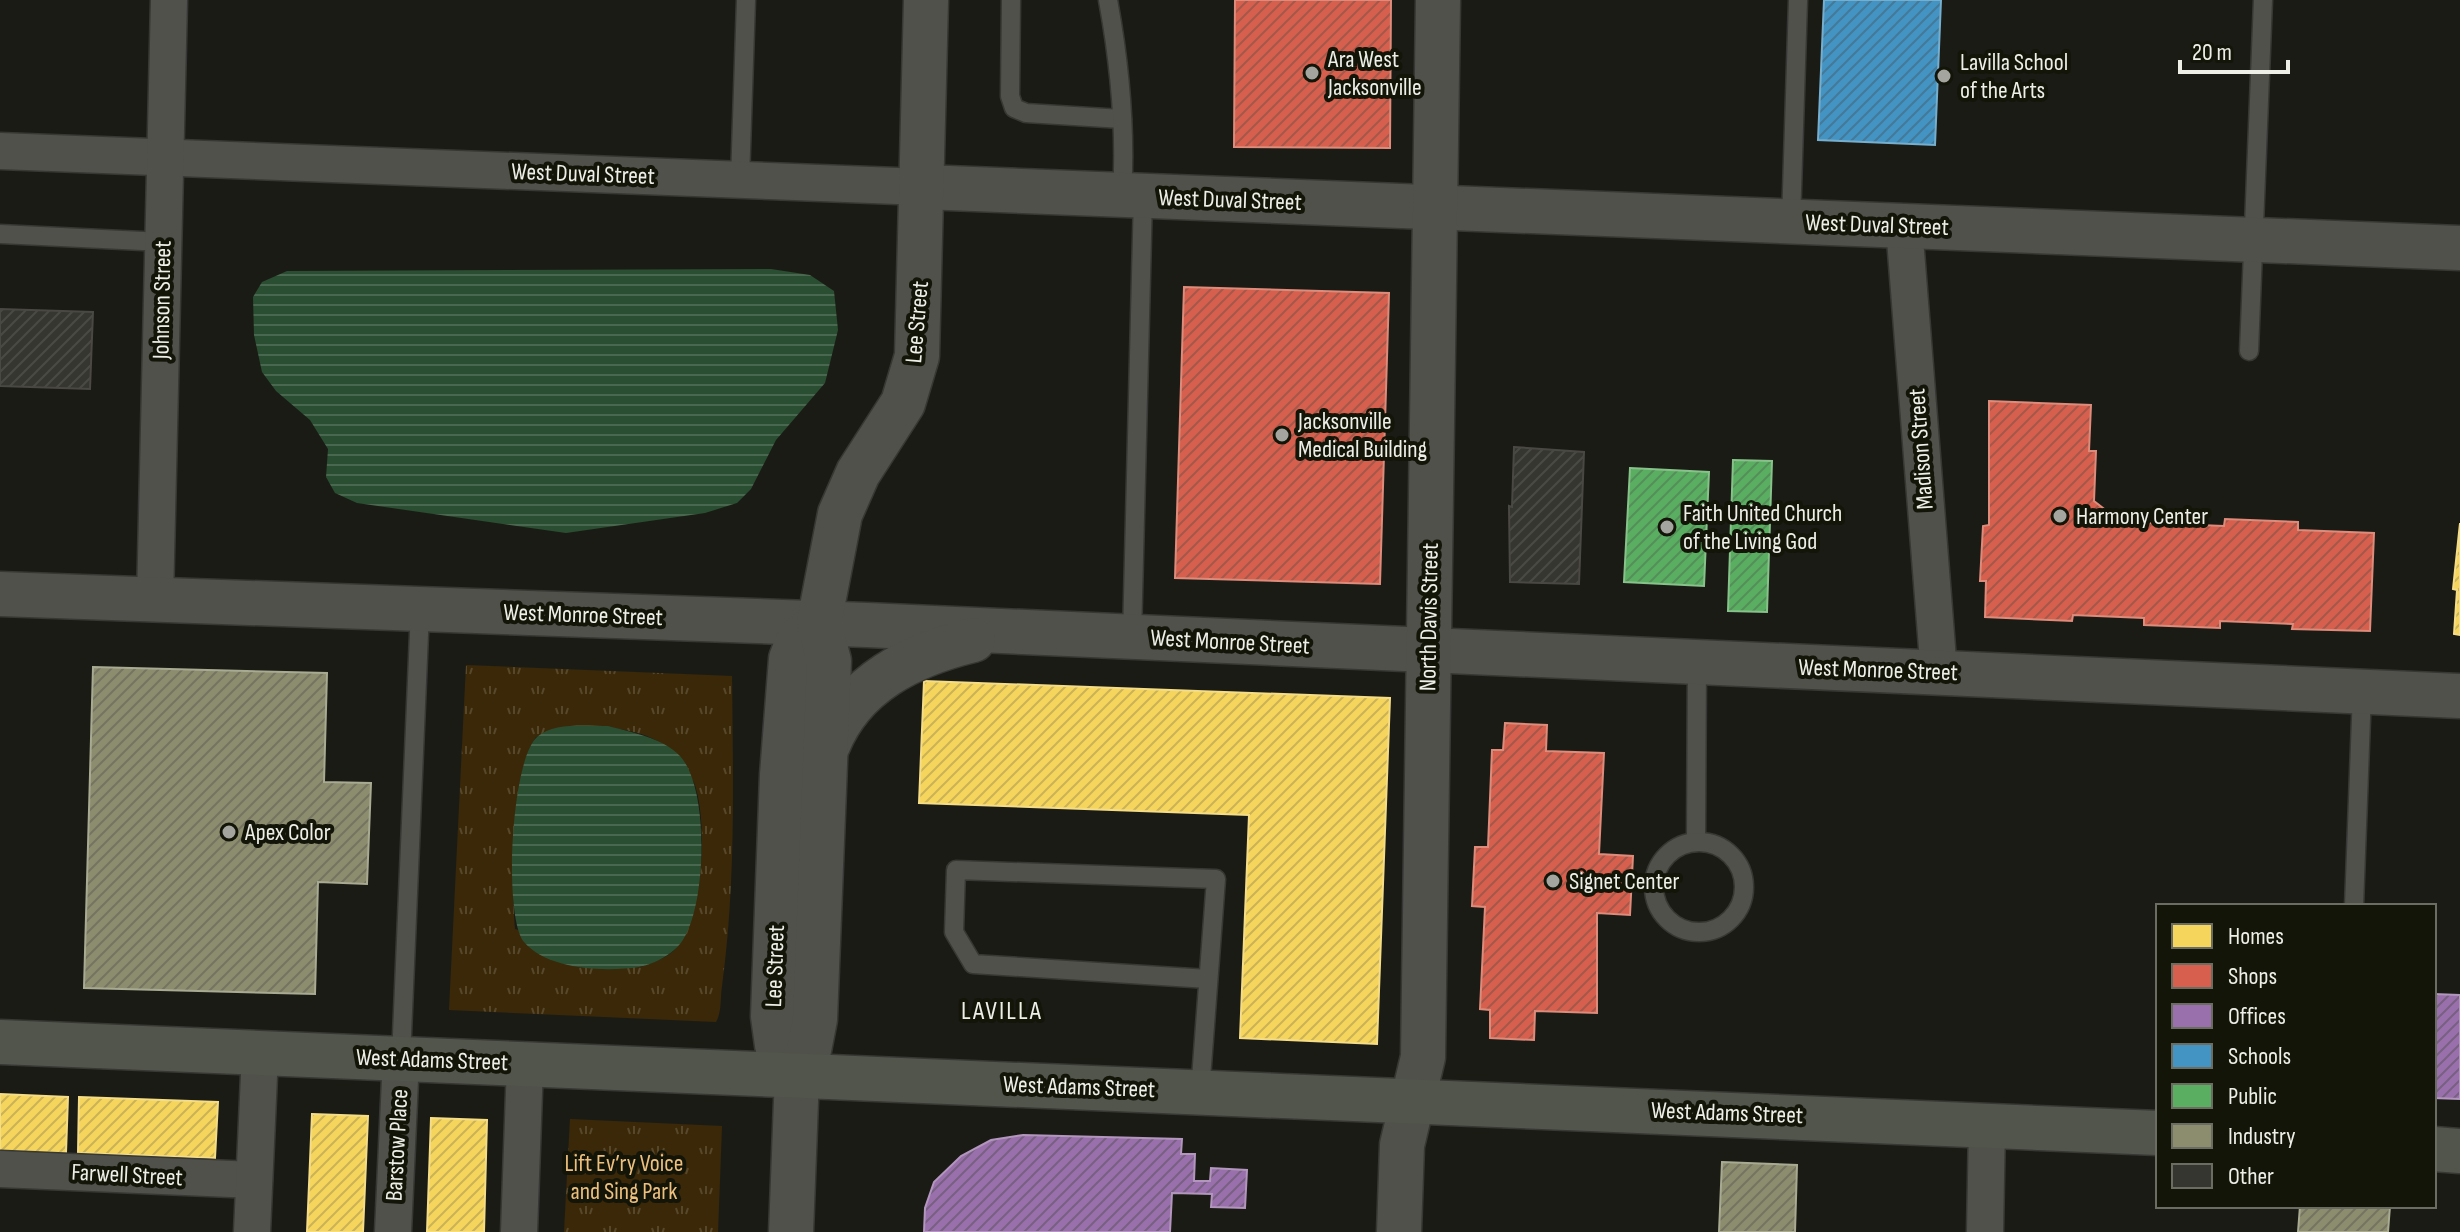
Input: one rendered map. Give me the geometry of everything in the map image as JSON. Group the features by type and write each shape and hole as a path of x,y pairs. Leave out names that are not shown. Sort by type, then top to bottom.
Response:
{"main road":[{"name":"West Adams Street","path":"0,1042 2156,1133"},
{"path":"2436,1149 2460,1151"}],"street":[{"name":"Johnson Street","path":"155,600 169,0"},
{"name":"Lee Street","path":"791,1232 797,1075 809,1050 815,1019 829,661 819,623 844,502 858,473 898,414 915,368 920,332 926,0"},
{"name":"North Davis Street","path":"1399,1232 1402,1145 1423,1057 1438,0"},
{"name":"West Duval Street","path":"0,151 2460,248"},
{"name":"Madison Street","path":"1904,226 1939,673"},
{"name":"West Monroe Street","path":"0,594 819,623 2460,696"},
{"name":"Lee Street","path":"797,1075 777,1045 773,1016 782,775 791,659 799,639 819,623"},
{"path":"826,751 854,701 894,669 939,650 1008,632"},
{"path":"252,1232 260,1053"},
{"name":"Barstow Place","path":"393,1232 401,1058"},
{"path":"519,1232 525,1064"},
{"path":"1985,1232 1987,1124"},
{"name":"Farwell Street","path":"0,1169 254,1180"}],"lane":[{"path":"740,180 746,0"},
{"path":"1011,0 1010,96 1014,108 1026,113 1122,119"},
{"path":"1108,0 1118,54 1132,196 1132,637"},
{"path":"1791,222 1798,0"},
{"path":"2249,351 2263,0"},
{"path":"0,234 163,242"},
{"path":"401,1058 420,609"},
{"path":"1696,842 1697,662"},
{"path":"2354,904 2362,692"},
{"path":"1696,842 1723,849 1735,860 1744,889 1741,904 1733,918 1705,932 1676,927 1658,906 1654,893 1659,865 1668,854 1696,842"},
{"path":"1200,1092 1216,879 956,870 954,932 973,964 1208,979"}],"green space":[{"path":"466,665 732,676 732,870 720,1009 716,1022 449,1010","holes":["582,726 636,732 656,740 678,759 695,785 702,845 693,912 677,947 670,954 640,967 515,929 514,830 527,754 536,737"]},
{"name":"Lift Ev’ry Voice and Sing Park","path":"570,1119 722,1126 718,1232 564,1232"}],"shaded area":[{"path":"771,269 810,275 834,291 838,330 825,383 776,440 751,489 737,503 705,513 566,533 357,503 335,493 326,477 328,449 310,420 276,391 262,372 254,335 253,297 262,282 287,271"},
{"path":"608,726 656,740 680,756 690,772 696,793 702,846 697,899 680,943 664,957 639,967 594,969 562,964 534,951 524,942 517,927 514,903 513,839 521,775 528,751 537,737 561,727"}],"building: Homes":[{"path":"2460,523 2460,635 2454,634 2457,590 2453,589"},
{"path":"924,681 1390,698 1377,1044 1240,1038 1249,815 919,803"},
{"path":"0,1094 68,1097 66,1153 0,1151"},
{"path":"79,1097 218,1102 215,1158 78,1153"},
{"path":"312,1114 368,1116 363,1232 307,1232"},
{"path":"431,1118 487,1120 484,1232 427,1232"}],"building: Shops":[{"name":"Ara West Jacksonville","path":"1235,0 1391,0 1390,148 1234,147"},
{"name":"Jacksonville Medical Building","path":"1184,287 1389,293 1380,584 1175,578"},
{"name":"Harmony Center","path":"1989,401 2091,405 2089,451 2096,451 2094,501 2112,515 2149,517 2149,523 2224,526 2225,519 2298,522 2298,530 2374,533 2370,631 2292,629 2293,624 2220,621 2220,628 2144,625 2144,618 2073,615 2072,621 1985,617 1986,581 1980,581 1983,526 1989,525"},
{"name":"Signet Center","path":"1505,723 1547,725 1546,751 1604,753 1599,854 1633,856 1630,915 1597,913 1597,1013 1535,1011 1534,1040 1490,1038 1490,1010 1480,1009 1485,907 1472,906 1475,847 1488,847 1492,750 1503,750"}],"building: Offices":[{"path":"2436,994 2460,995 2460,1099 2436,1098"},
{"path":"1023,1135 1182,1139 1181,1154 1195,1154 1194,1181 1210,1181 1211,1168 1247,1170 1245,1208 1211,1207 1212,1194 1172,1193 1170,1232 924,1232 925,1208 934,1182 961,1156 991,1140"}],"building: Schools":[{"path":"1824,0 1941,0 1935,145 1818,140"}],"building: Public":[{"path":"1733,460 1772,461 1767,612 1728,611"},
{"name":"Faith United Church of the Living God","path":"1630,468 1709,472 1704,586 1624,582"}],"building: Industry":[{"name":"Apex Color","path":"93,667 327,673 324,782 371,783 367,884 318,882 315,994 84,988"},
{"path":"1722,1162 1797,1165 1795,1232 1719,1232"},
{"path":"2300,1208 2390,1208 2388,1232 2298,1232"}],"building: Other":[{"path":"0,309 93,312 90,389 0,386"},
{"path":"1514,447 1584,452 1579,584 1510,582 1509,506 1512,507"}],"place":[{"name":"Ara West Jacksonville","path":"1312,73"},
{"name":"Lavilla School of the Arts","path":"1944,76"},
{"name":"Jacksonville Medical Building","path":"1282,435"},
{"name":"Harmony Center","path":"2060,516"},
{"name":"Faith United Church of the Living God","path":"1667,527"},
{"name":"Apex Color","path":"229,832"},
{"name":"Signet Center","path":"1553,881"}],"district":[{"name":"LAVILLA","path":"1002,1011"}]}
